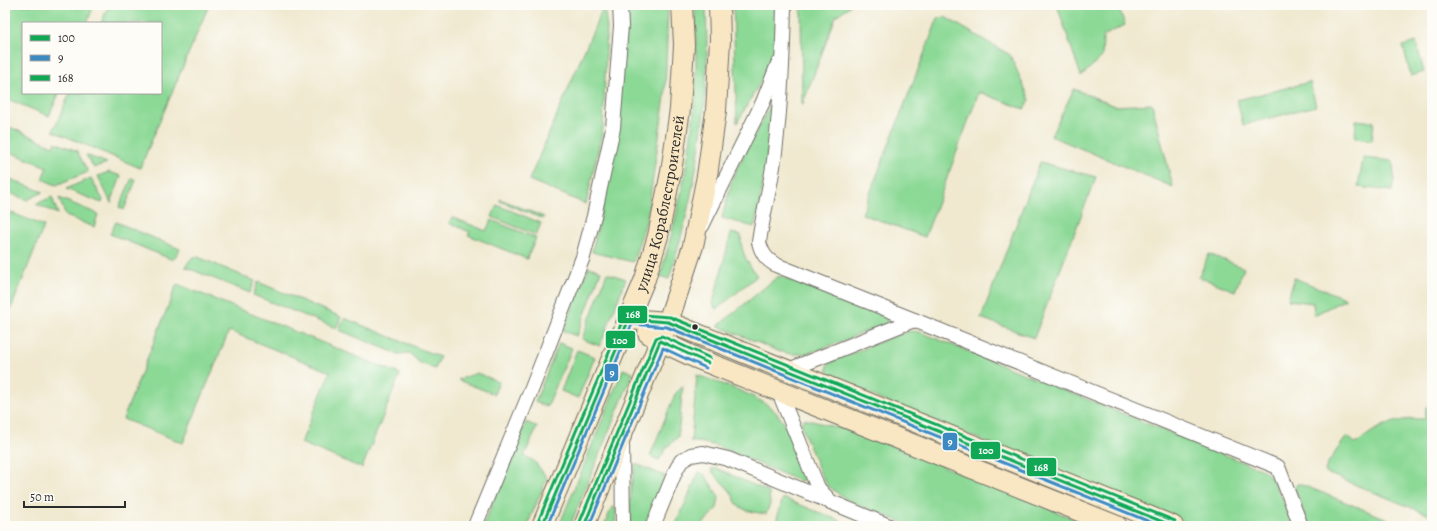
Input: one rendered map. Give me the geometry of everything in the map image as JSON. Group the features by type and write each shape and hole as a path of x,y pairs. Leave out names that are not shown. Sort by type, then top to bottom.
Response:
{"main road":[{"name":"улица Кораблестроителей","path":"542,526 629,319 652,259 671,172 680,109 684,44 682,5"},
{"path":"584,526 668,322 693,246 707,176 716,111 720,40 719,5"},
{"path":"629,319 668,322 786,371 1173,526"},
{"path":"629,319 660,341 696,358 1117,526"}],"street":[{"path":"475,526 532,388 583,257 594,216 613,128 621,26 620,5"},
{"path":"784,5 783,50 775,153 759,242 762,253 768,260 776,265 1278,467 1301,526"},
{"path":"693,246 763,102 783,50"},
{"path":"786,371 914,320"},
{"path":"779,392 818,488 831,502"},
{"path":"622,432 623,526"},
{"path":"653,526 681,460 691,455 703,453 728,459 889,526"}],"green space":[{"path":"9,5 94,5 87,22 22,22 22,94 59,94 49,116 5,98 5,14"},
{"path":"109,5 209,5 140,168 53,131 70,94 162,94 162,22 101,22"},
{"path":"604,5 607,28 603,128 586,204 529,180"},
{"path":"626,5 668,5 665,96 647,218 633,262 592,252 612,166"},
{"path":"695,5 706,5 707,57 702,130 691,195 669,279 660,276 681,193 692,130 696,83"},
{"path":"733,5 776,5 778,51 737,123"},
{"path":"801,5 851,5 836,16 802,106"},
{"path":"1057,5 1118,5 1125,25 1103,36 1102,57 1081,76"},
{"path":"945,17 1010,55 1030,100 1024,109 979,92 925,237 862,214 938,18"},
{"path":"1416,42 1424,72 1411,76 1403,46"},
{"path":"1310,82 1316,106 1243,125 1237,100"},
{"path":"1074,89 1115,106 1152,104 1173,187 1051,136"},
{"path":"770,106 773,109 760,198 754,227 722,218 733,176"},
{"path":"1356,120 1374,122 1372,140 1355,138"},
{"path":"5,125 53,146 55,142 77,151 88,172 56,185 42,179 47,167 5,150"},
{"path":"86,155 107,163 94,168"},
{"path":"1363,158 1393,161 1394,179 1392,191 1358,187"},
{"path":"1040,162 1096,177 1034,338 981,318"},
{"path":"109,172 121,176 111,203 98,176"},
{"path":"5,177 43,192 27,200 5,191"},
{"path":"91,178 103,200 102,203 66,189"},
{"path":"132,178 136,180 124,210 119,207"},
{"path":"52,197 58,214 36,204"},
{"path":"59,198 98,214 94,227 66,216"},
{"path":"500,199 544,217 543,219 500,201"},
{"path":"497,205 541,223 536,235 492,217"},
{"path":"5,210 44,226 5,324"},
{"path":"452,217 486,231 491,220 536,238 527,259 468,235 470,232 449,223"},
{"path":"116,222 180,249 173,260 110,234"},
{"path":"731,233 741,235 743,252 757,276 717,309 713,303"},
{"path":"1209,254 1244,268 1235,291 1199,277"},
{"path":"193,257 198,257 255,281 250,293 185,267"},
{"path":"589,267 601,271 577,336 563,331"},
{"path":"607,273 626,279 600,346 582,339"},
{"path":"780,276 885,316 888,320 887,323 819,350 803,354 791,354 778,351 718,326"},
{"path":"1294,278 1346,299 1314,315 1313,303 1288,300"},
{"path":"258,282 341,317 336,328 253,295"},
{"path":"177,284 400,374 362,468 301,443 330,372 229,331 183,443 123,419"},
{"path":"344,318 440,357 435,369 420,363 409,353 398,354 339,330"},
{"path":"910,331 920,332 1265,471 1275,484 1285,504 1293,526 1196,526 879,399 831,374 827,370 828,365 831,362"},
{"path":"559,343 572,348 547,407 535,402"},
{"path":"577,350 595,357 578,398 561,391"},
{"path":"623,369 633,373 570,526 559,526"},
{"path":"477,373 499,382 494,394 458,380"},
{"path":"697,375 741,391 763,402 772,409 783,422 790,437 804,476 803,480 797,480 717,446 699,442 691,442"},
{"path":"683,386 678,437 667,447 659,460 650,456 675,394"},
{"path":"1426,407 1432,408 1432,516 1324,472 1329,461 1347,436 1356,444 1380,427 1396,421 1425,419"},
{"path":"804,419 863,434 1092,526 912,526 858,505 841,496 827,485 802,428 802,421"},
{"path":"526,422 537,427 524,456 534,461 547,478 527,526 483,526"},
{"path":"636,464 665,476 644,526 630,526 631,486"},
{"path":"716,468 769,492 770,504 766,514 748,511 738,506 730,490 711,469"},
{"path":"699,472 705,475 719,497 717,508 701,526 675,526"},
{"path":"1297,484 1405,526 1309,526 1295,488"},
{"path":"783,498 853,526 781,526 776,522"},
{"path":"612,507 616,508 615,526 604,526"}],"transit line":[{"name":"168","path":"537,524 624,317 629,314 670,317 1175,521"},
{"name":"100","path":"542,526 629,319 668,322 1173,526"},
{"name":"9","path":"547,526 632,324 667,327 1160,526"},
{"name":"168","path":"579,524 656,338 662,336 710,358"},
{"name":"100","path":"584,526 660,341 708,363"},
{"name":"9","path":"589,526 663,348 706,368"}]}
